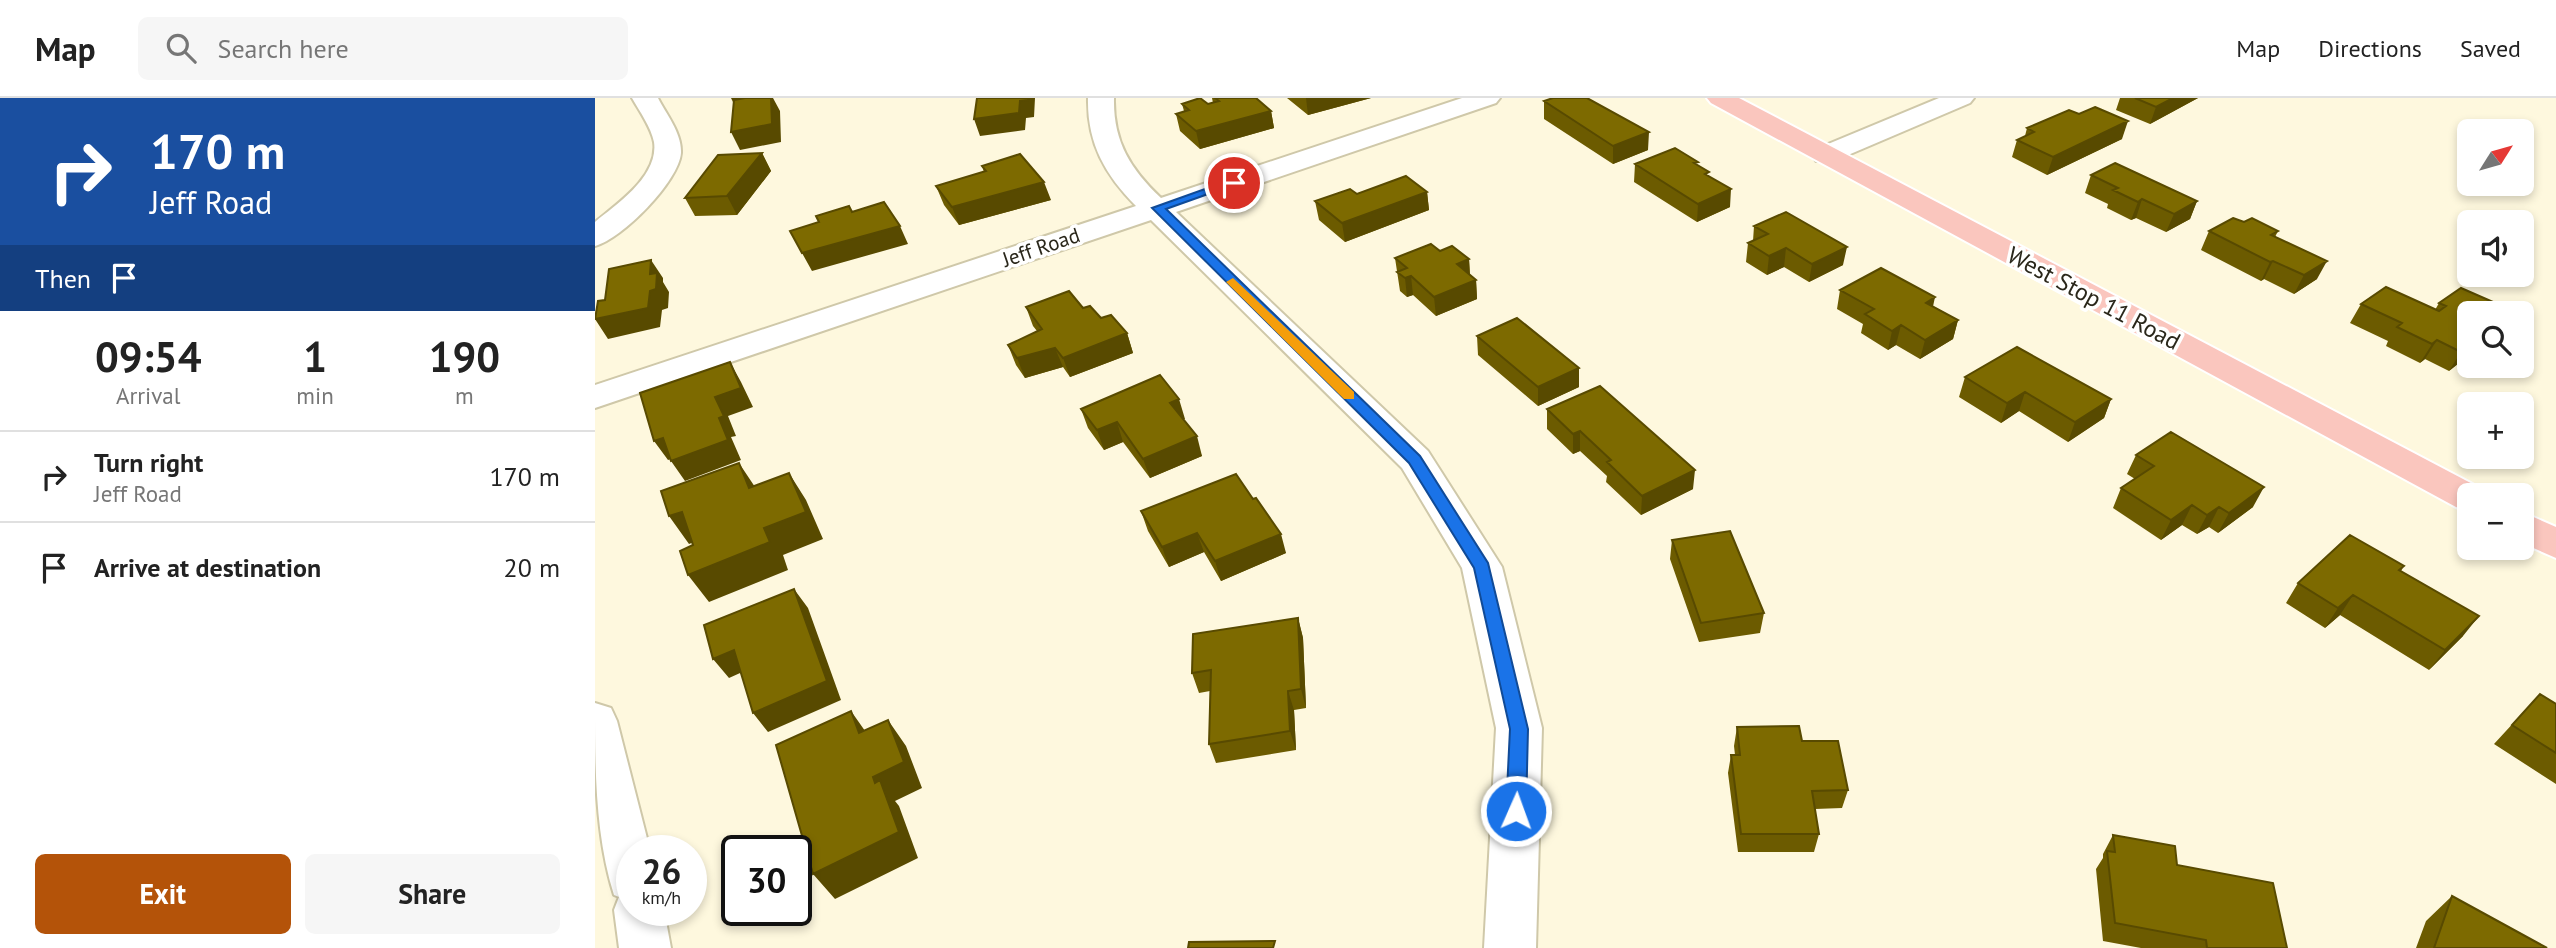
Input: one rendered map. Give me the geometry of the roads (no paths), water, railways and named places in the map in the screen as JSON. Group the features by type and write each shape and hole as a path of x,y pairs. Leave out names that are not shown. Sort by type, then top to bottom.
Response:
{"main road":[{"name":"West Stop 11 Road","path":"1720,98 2457,492"},
{"path":"2534,532 2556,544"}],"street":[{"path":"595,237 634,205 666,163 668,145 645,98"},
{"path":"1101,98 1100,117 1107,152 1127,181 1158,208 1415,460 1482,567 1519,729 1510,948"},
{"name":"Jeff Road","path":"595,397 1487,98"},
{"path":"1825,155 1961,98"},
{"path":"595,721 622,835"},
{"path":"642,926 645,948"}]}
